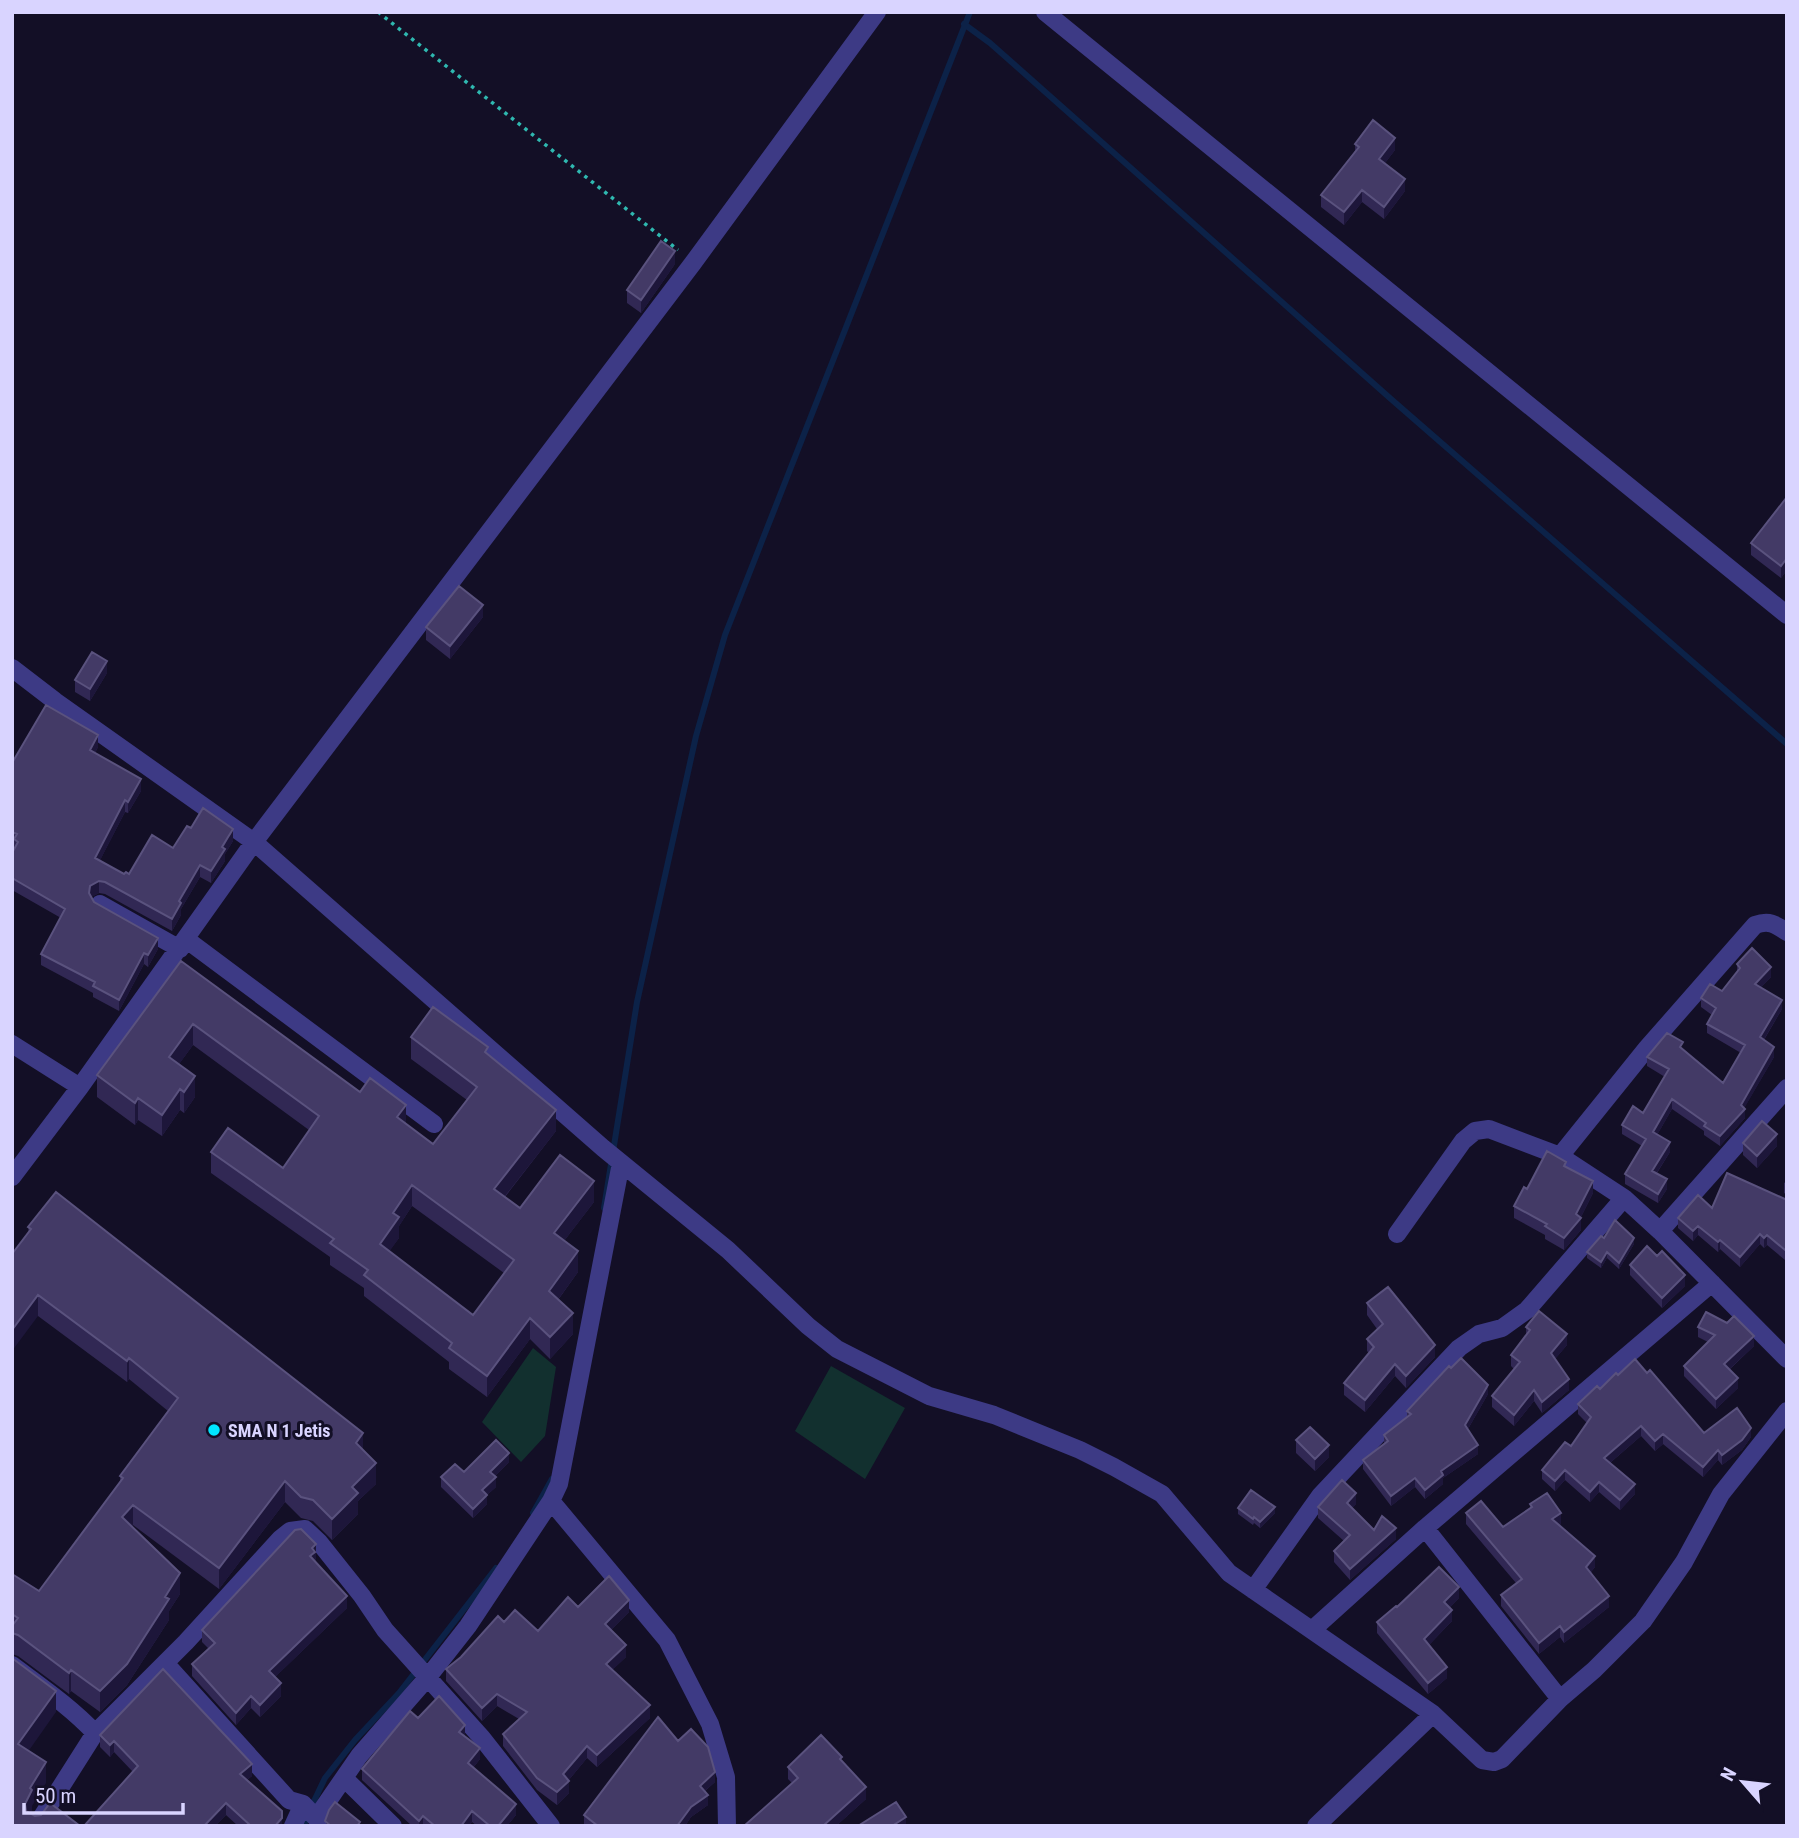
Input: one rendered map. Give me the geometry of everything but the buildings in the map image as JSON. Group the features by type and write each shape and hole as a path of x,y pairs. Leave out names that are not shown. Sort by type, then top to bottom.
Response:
{"street":[{"path":"12,1177 80,1087 254,842 693,263 877,12"},
{"path":"1045,12 1787,615"},
{"path":"15,676 254,842 614,1157 728,1250 808,1326 837,1349 929,1396 994,1415 1114,1466 1162,1494 1229,1573 1433,1714 1482,1760 1494,1762 1503,1759 1560,1699 1594,1670 1643,1621 1684,1562 1721,1494 1787,1411"},
{"path":"100,904 183,944 434,1124"},
{"path":"1560,1156 1647,1048 1755,925 1765,921 1774,923 1787,932"},
{"path":"12,1045 80,1087"},
{"path":"1660,1231 1787,1088"},
{"path":"1396,1234 1463,1141 1475,1131 1489,1129 1560,1156 1623,1198 1660,1231 1787,1359"},
{"path":"293,1826 312,1815 468,1626 551,1501 559,1484 568,1440 614,1157"},
{"path":"1254,1590 1320,1496 1459,1349 1479,1334 1502,1328 1527,1310 1623,1198"},
{"path":"1312,1630 1424,1528 1712,1283"},
{"path":"551,1501 667,1640 710,1724 726,1777 727,1826"},
{"path":"1424,1528 1560,1699"},
{"path":"36,1826 95,1733 166,1664 279,1539 290,1531 305,1529 319,1542 385,1630 482,1738 551,1826"},
{"path":"166,1664 289,1800 312,1815"},
{"path":"12,1665 80,1717 95,1733"},
{"path":"1316,1826 1433,1714"},
{"path":"344,1778 393,1826"}],"path":[{"path":"378,12 693,263"}],"green space":[{"path":"533,1348 556,1367 545,1436 521,1462 482,1422"},
{"path":"831,1366 905,1408 865,1479 795,1431"}],"waterway":[{"path":"604,1208 637,1002 696,736 725,635 970,12"},
{"path":"964,24 990,43 1391,399 1787,744"},
{"path":"533,1513 552,1479"},
{"path":"305,1826 305,1820 325,1778 355,1740 399,1693 496,1568"}],"place":[{"name":"SMA N 1 Jetis","path":"214,1430"}]}
